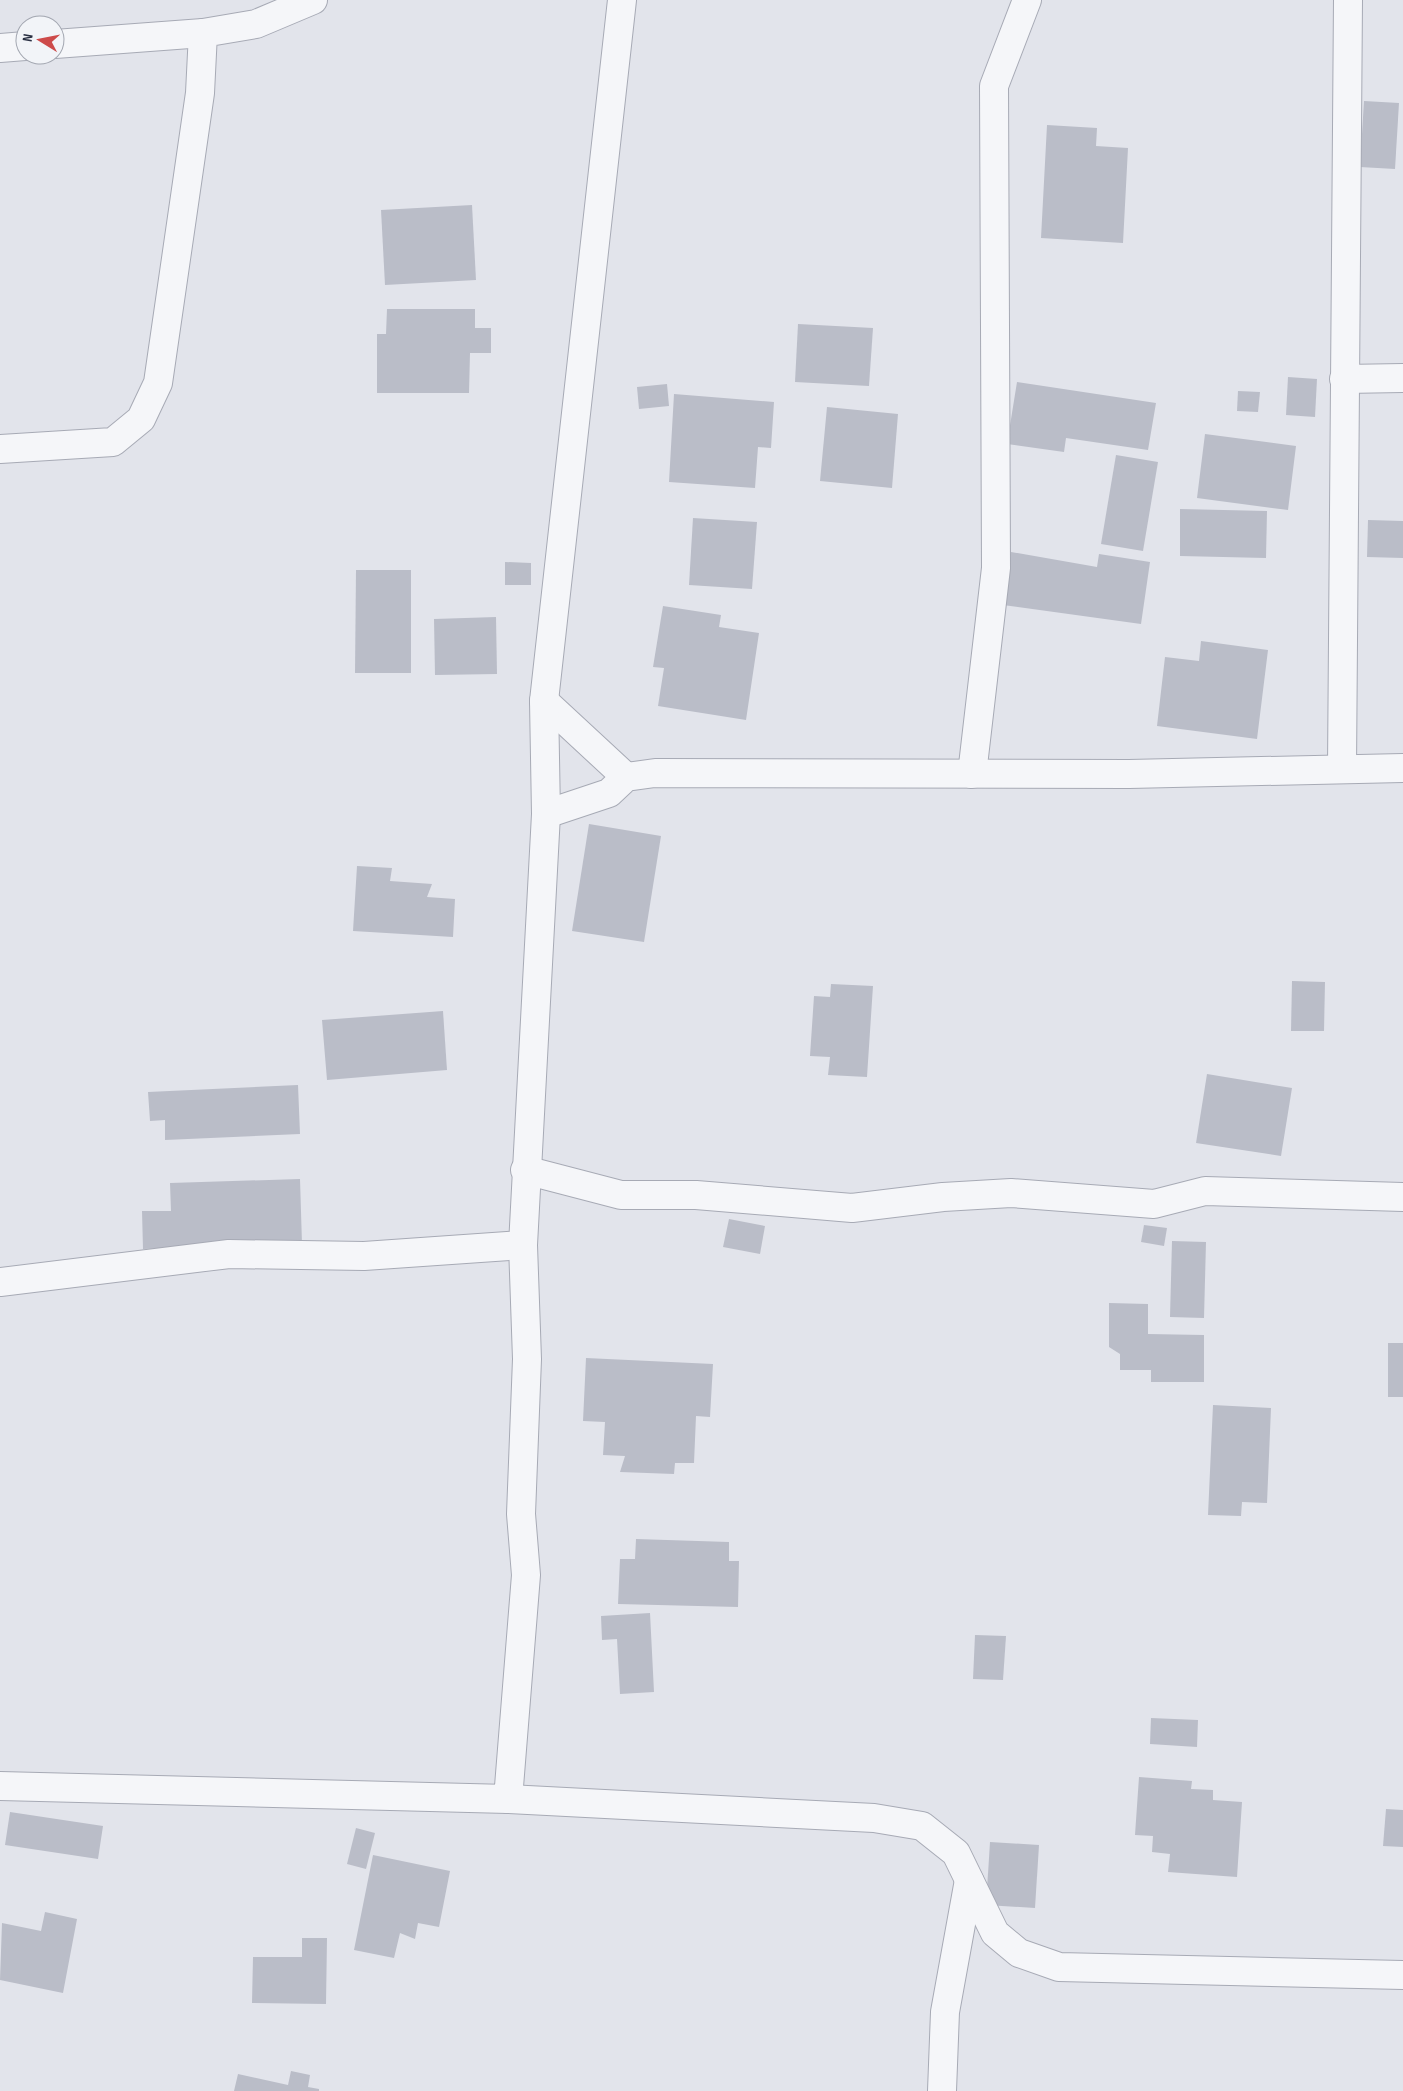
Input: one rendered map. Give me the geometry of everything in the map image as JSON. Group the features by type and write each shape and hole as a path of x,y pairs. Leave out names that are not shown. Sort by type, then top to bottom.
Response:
{"street":[{"path":"65,43 203,33 256,24 313,0"},
{"path":"508,1799 526,1575 521,1514 526,1359 523,1245 525,1170 546,814 544,701 622,0"},
{"path":"972,774 996,568 994,86 1027,0"},
{"path":"1342,768 1348,0"},
{"path":"0,449 112,442 141,419 158,383 200,93 203,33"},
{"path":"0,48 15,47"},
{"path":"1344,378 1403,378"},
{"path":"544,701 626,777"},
{"path":"546,814 609,794 626,777 655,773 1129,774 1403,768"},
{"path":"525,1170 621,1195 696,1195 852,1208 943,1197 1012,1193 1154,1204 1205,1191 1403,1197"},
{"path":"0,1282 229,1254 364,1256 523,1245"},
{"path":"0,1786 508,1799 874,1818 922,1826 956,1853 994,1933 1019,1953 1059,1966 1403,1975"},
{"path":"942,2091 945,2012 969,1880"}],"building":[{"path":"1364,101 1399,103 1395,169 1360,167"},
{"path":"1047,125 1097,128 1096,146 1128,148 1123,243 1041,238"},
{"path":"472,205 476,280 385,285 381,210"},
{"path":"387,309 475,309 475,328 491,328 491,353 470,353 469,393 377,393 377,334 386,334"},
{"path":"798,324 873,328 869,386 795,382"},
{"path":"1288,377 1317,379 1315,417 1286,415"},
{"path":"1017,382 1156,403 1148,450 1066,438 1064,452 1007,444"},
{"path":"667,384 669,406 639,409 637,387"},
{"path":"1238,391 1260,392 1258,412 1237,411"},
{"path":"674,394 774,402 771,448 758,447 755,488 669,482"},
{"path":"827,407 898,414 892,488 820,481"},
{"path":"1205,434 1296,446 1288,510 1197,498"},
{"path":"1116,455 1158,462 1143,551 1101,544"},
{"path":"1180,509 1267,511 1266,558 1180,556"},
{"path":"693,518 757,522 752,589 689,585"},
{"path":"1368,520 1403,521 1403,558 1367,557"},
{"path":"1011,552 1097,567 1099,554 1150,562 1141,624 1003,605"},
{"path":"505,562 531,563 531,585 505,585"},
{"path":"356,570 411,570 411,673 355,673"},
{"path":"663,606 721,615 719,627 759,633 746,720 658,706 664,668 653,667"},
{"path":"496,617 497,674 435,675 434,619"},
{"path":"1201,641 1268,650 1257,739 1157,726 1165,657 1199,661"},
{"path":"589,824 661,836 644,942 572,931"},
{"path":"357,866 392,868 390,881 432,884 427,897 455,899 453,937 353,931"},
{"path":"1292,981 1325,982 1324,1031 1291,1031"},
{"path":"831,984 873,986 867,1077 828,1075 830,1057 810,1056 814,996 830,997"},
{"path":"443,1011 447,1070 327,1080 322,1020"},
{"path":"1207,1074 1292,1088 1281,1156 1196,1143"},
{"path":"298,1085 300,1134 165,1140 165,1120 150,1121 148,1092"},
{"path":"300,1179 302,1244 143,1249 142,1211 171,1211 170,1183"},
{"path":"729,1219 765,1226 760,1254 723,1247"},
{"path":"1144,1225 1167,1228 1164,1246 1141,1242"},
{"path":"1172,1241 1206,1242 1204,1318 1170,1317"},
{"path":"1109,1303 1148,1304 1148,1334 1204,1335 1204,1382 1151,1382 1151,1370 1120,1370 1120,1354 1109,1347"},
{"path":"1388,1343 1403,1343 1403,1397 1388,1397"},
{"path":"586,1358 713,1364 710,1417 696,1416 694,1463 675,1463 674,1474 620,1472 625,1456 603,1455 605,1422 583,1421"},
{"path":"1213,1405 1271,1408 1267,1503 1242,1502 1241,1516 1208,1515"},
{"path":"636,1539 729,1542 729,1561 739,1561 738,1607 618,1604 620,1559 635,1559"},
{"path":"650,1613 654,1692 620,1694 617,1639 602,1640 601,1616"},
{"path":"975,1635 1006,1636 1003,1680 973,1679"},
{"path":"1151,1718 1198,1720 1197,1747 1150,1744"},
{"path":"1139,1777 1192,1781 1191,1789 1213,1790 1213,1800 1242,1802 1237,1877 1168,1872 1170,1854 1152,1852 1153,1836 1135,1835"},
{"path":"1386,1809 1403,1810 1403,1847 1383,1846"},
{"path":"10,1812 103,1826 98,1859 5,1845"},
{"path":"356,1828 375,1833 366,1869 347,1864"},
{"path":"990,1842 1039,1845 1035,1908 986,1905"},
{"path":"373,1855 450,1871 439,1927 418,1923 415,1939 400,1933 394,1958 354,1950"},
{"path":"45,1912 77,1919 63,1993 0,1980 2,1923 41,1931"},
{"path":"302,1938 327,1938 326,2004 252,2003 253,1957 302,1957"},
{"path":"291,2071 310,2075 308,2087 319,2089 319,2091 234,2091 238,2074 288,2085"}]}
